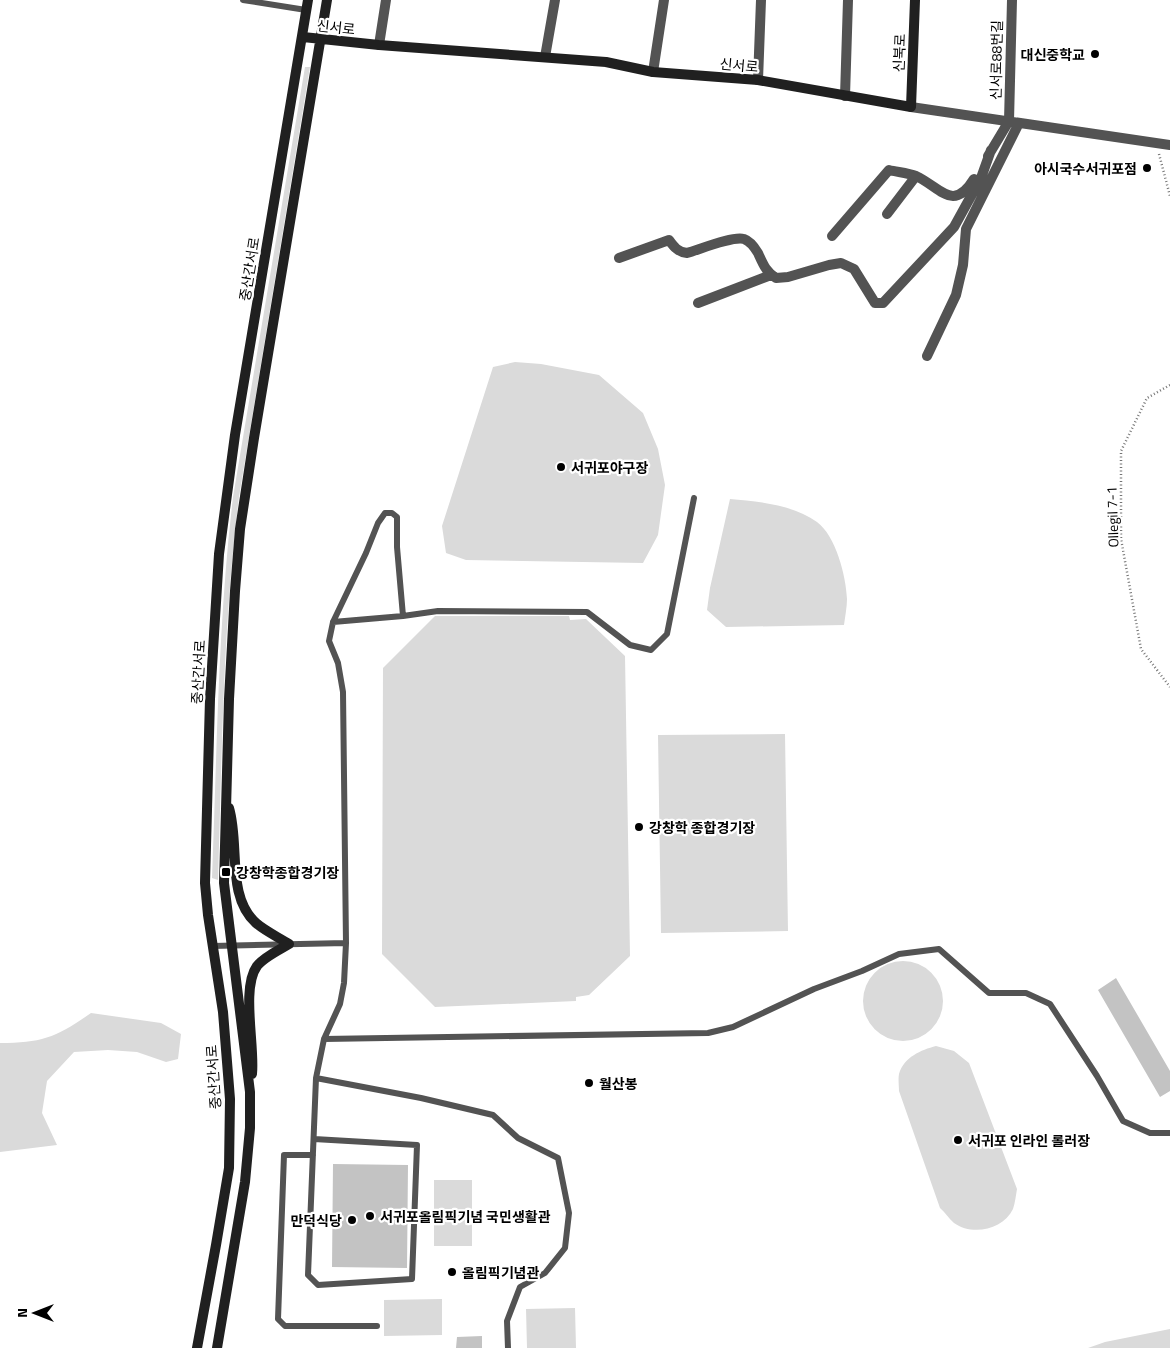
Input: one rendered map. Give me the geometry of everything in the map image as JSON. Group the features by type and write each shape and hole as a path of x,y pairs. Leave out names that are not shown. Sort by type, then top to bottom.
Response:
{"main road":[{"path":"250,1092 224,883 232,638 240,529 327,0"},
{"name":"신북로","path":"911,107 915,0"},
{"name":"중산간서로","path":"196,1348 229,1168 230,1099 222,1012 205,883 210,699 219,554 235,435 307,5"},
{"name":"신서로","path":"302,37 379,45 606,62 653,72 758,80 911,107"},
{"path":"217,1348 245,1182 253,1063 249,1001 252,979 257,966 289,944 257,924 246,912 240,899 234,856 234,823 227,800"}],"street":[{"path":"379,45 386,0"},
{"path":"545,57 555,0"},
{"path":"653,72 664,0"},
{"path":"758,80 761,0"},
{"path":"845,96 848,0"},
{"name":"신서로88번길","path":"1012,0 1014,122"},
{"name":"신서로","path":"911,107 1170,145"},
{"path":"832,236 888,170 916,176 940,192 959,196 968,188 991,150 1014,122"},
{"path":"927,356 956,295 966,229 1014,122"},
{"path":"619,258 669,240 674,248 687,253 729,240 743,239 747,240 756,250 765,269 776,278 788,277 841,263 854,268 875,302 883,302 954,226 981,178 991,150"},
{"path":"887,214 916,176"},
{"path":"698,303 771,275"}],"lane":[{"path":"242,0 307,5"},
{"path":"333,622 438,611 587,612 630,645 651,650 667,634 694,498"},
{"path":"314,1139 417,1145 412,1279 318,1285 308,1275 316,1078 324,1039 340,1004 344,983 346,943 343,692 338,663 329,641 333,622 378,523 385,514 392,513 397,517 396,547 403,616"},
{"path":"212,946 346,943"},
{"path":"324,1039 708,1033 733,1027 814,989 862,971 899,954 939,949 989,993 1026,993 1050,1004 1097,1076 1123,1121 1150,1133 1170,1133"},
{"path":"316,1078 421,1098 493,1115 518,1138 558,1158 570,1213 565,1248 545,1273 520,1287 507,1321 508,1348"},
{"path":"313,1155 284,1156 278,1319 286,1326 377,1326"}],"path":[{"path":"1157,143 1170,196"},
{"name":"Ollegil 7-1","path":"1170,385 1147,398 1121,451 1121,539 1141,649 1170,687"}],"shaded area":[{"path":"305,67 310,67 239,497 226,640 218,880 212,878 219,687 224,592 233,497"},
{"name":"서귀포야구장","path":"515,362 541,364 599,375 643,413 658,449 665,485 658,535 643,563 466,560 446,553 442,526 493,367"},
{"path":"730,499 786,508 808,516 824,528 835,546 845,579 847,599 844,625 726,627 707,610 710,588"},
{"path":"435,616 569,616 570,620 586,619 625,656 630,956 589,995 576,997 576,1001 435,1007 382,954 383,668"},
{"path":"785,734 788,931 661,933 658,735"},
{"path":"903,961 918,964 931,973 940,986 943,1001 940,1016 931,1029 918,1038 903,1041 888,1038 875,1029 866,1016 863,1001 866,986 875,973 888,964"},
{"path":"91,1013 161,1023 181,1034 178,1059 166,1062 137,1052 108,1050 74,1052 47,1081 42,1113 57,1145 0,1152 0,1043 27,1042 49,1037 68,1028"},
{"name":"서귀포 인라인 롤러장","path":"936,1046 954,1051 969,1063 1017,1189 1013,1209 1008,1216 1002,1222 986,1229 978,1230 961,1227 954,1223 940,1208 899,1091 899,1074 905,1063 919,1052"},
{"path":"434,1180 472,1180 472,1246 434,1246"},
{"path":"442,1299 442,1335 384,1336 384,1300"},
{"path":"575,1308 576,1348 527,1348 526,1309"},
{"path":"1170,1329 1170,1348 1088,1348 1105,1342"}],"building":[{"path":"1116,978 1170,1071 1170,1091 1160,1097 1098,990"},
{"name":"서귀포올림픽기념 국민생활관","path":"333,1164 408,1165 407,1268 332,1267"},
{"path":"482,1336 482,1348 456,1348 457,1337"}],"place":[{"name":"대신중학교","path":"1095,54"},
{"name":"아시국수서귀포점","path":"1147,168"},
{"name":"서귀포야구장","path":"561,467"},
{"name":"강창학 종합경기장","path":"639,827"},
{"name":"강창학종합경기장","path":"226,872"},
{"name":"월산봉","path":"589,1083"},
{"name":"서귀포 인라인 롤러장","path":"958,1140"},
{"name":"서귀포올림픽기념 국민생활관","path":"370,1216"},
{"name":"만덕식당","path":"352,1220"},
{"name":"올림픽기념관","path":"452,1272"}]}
